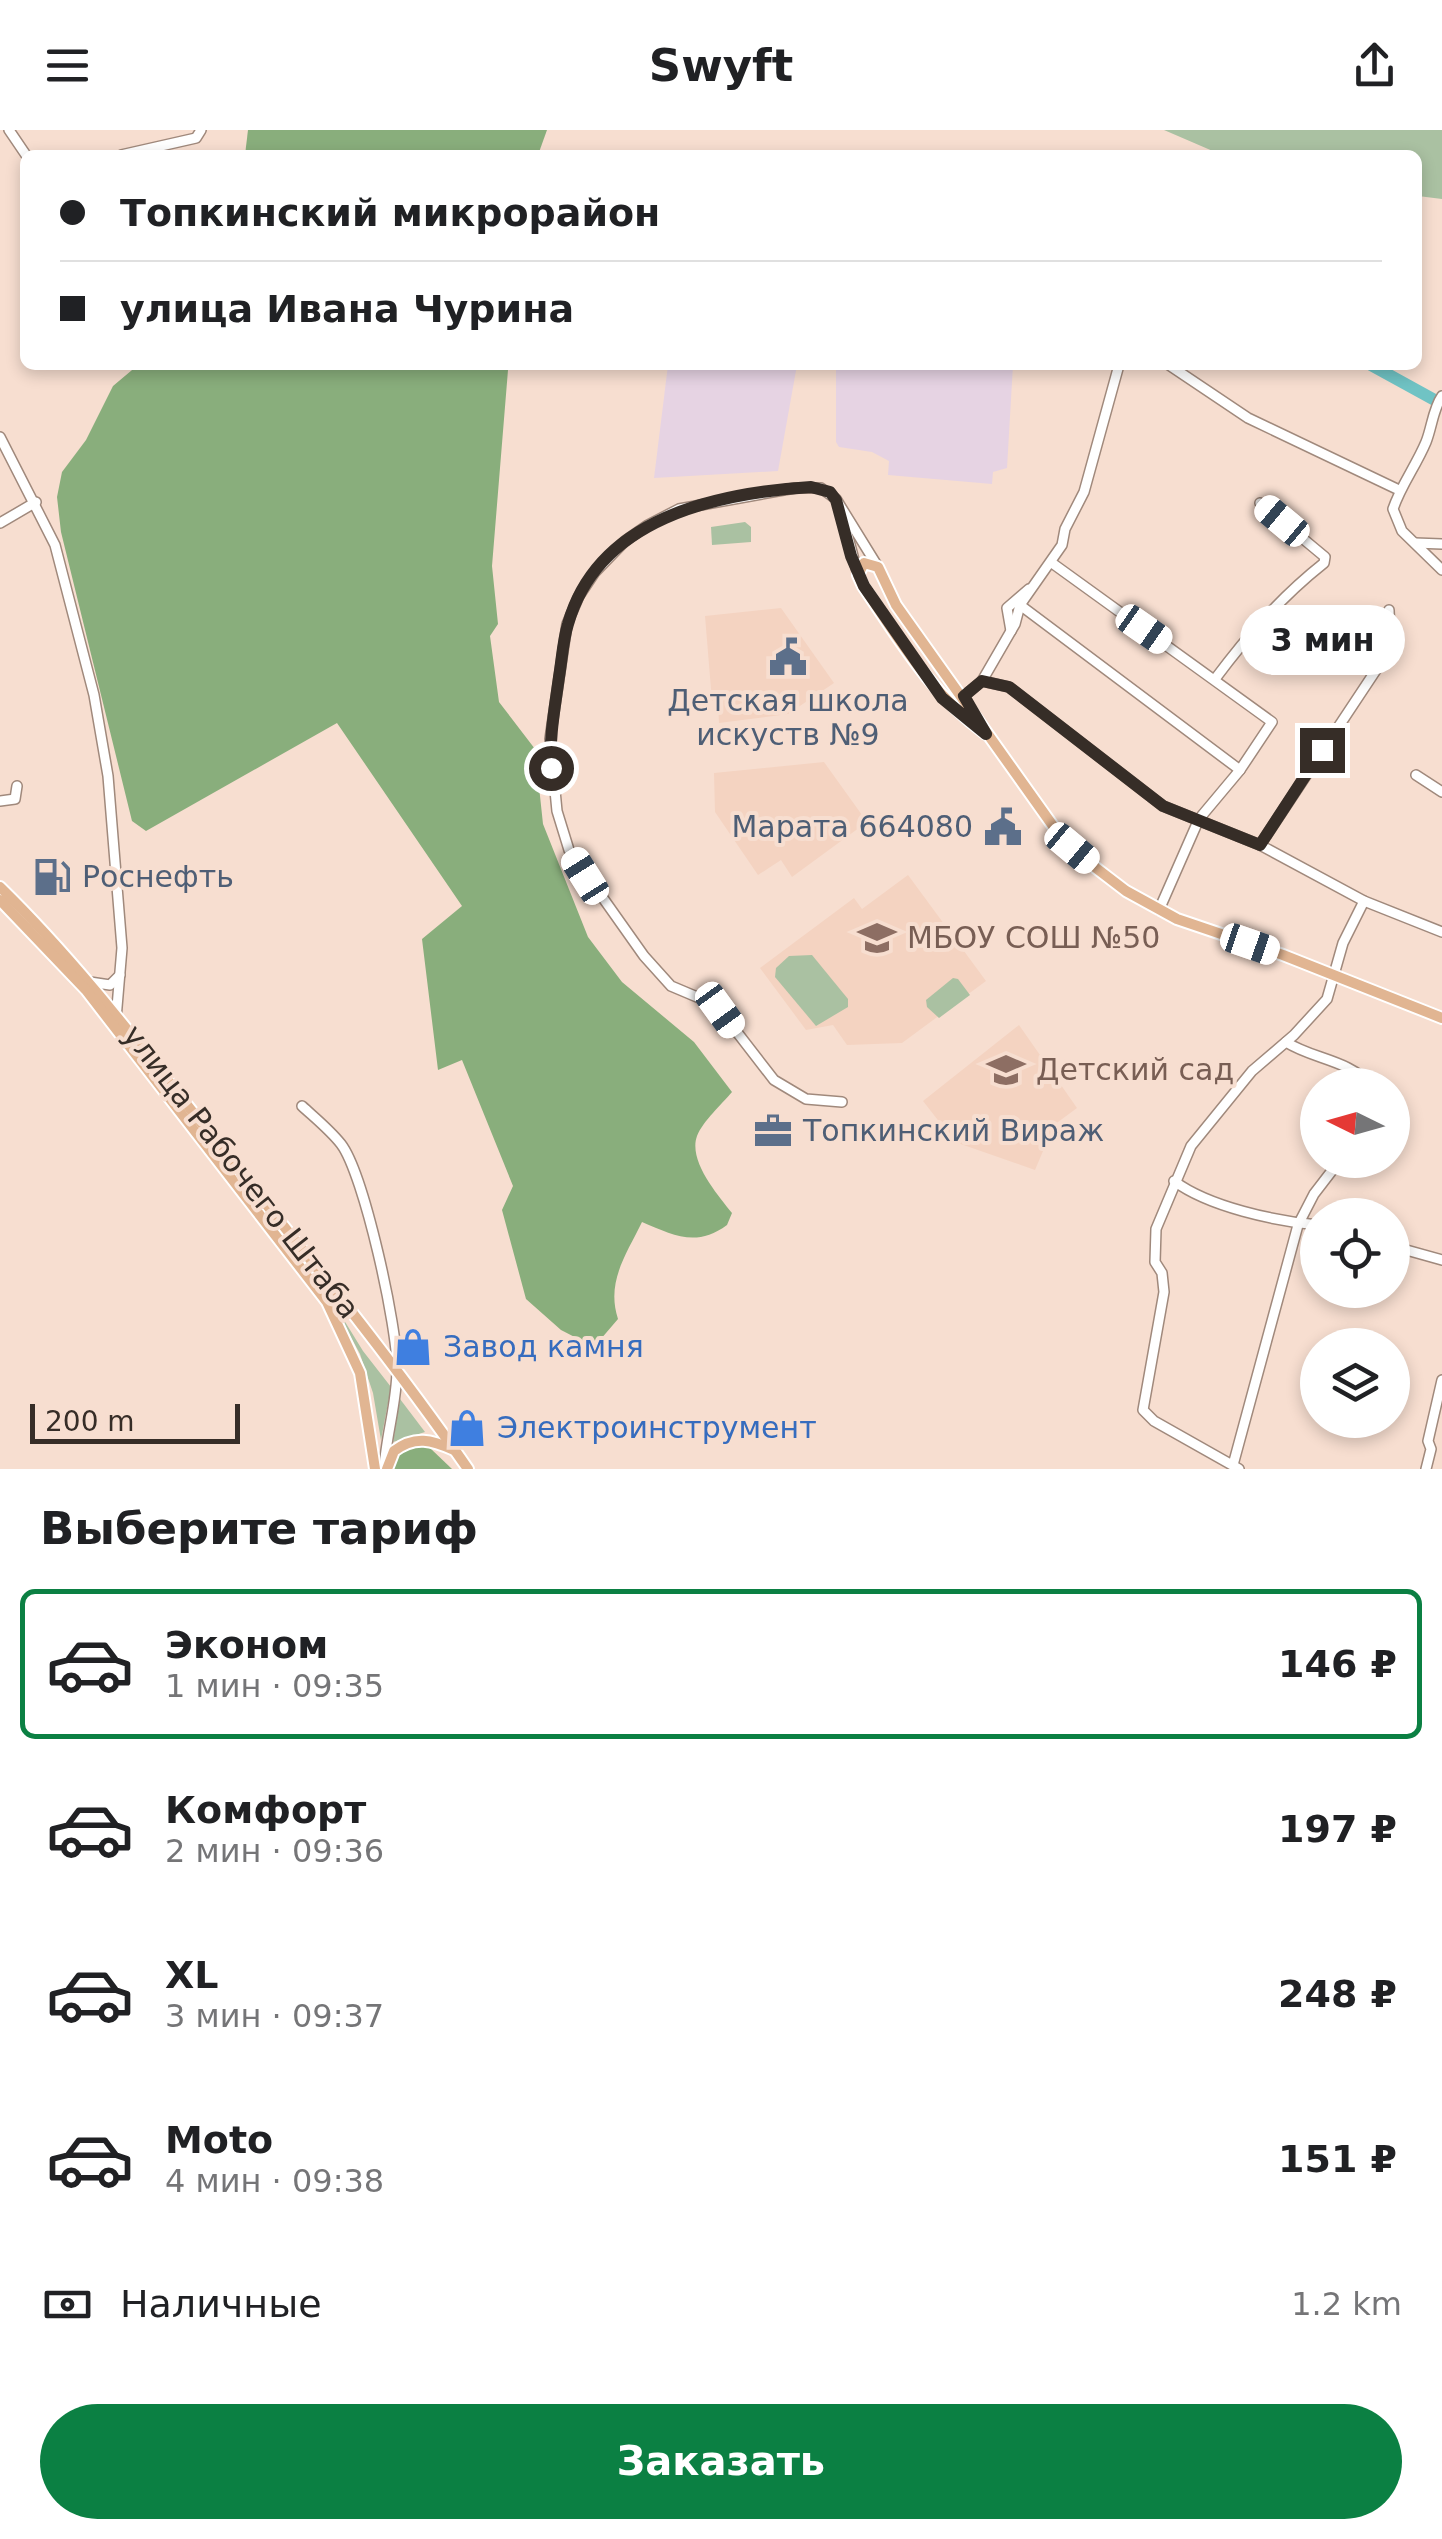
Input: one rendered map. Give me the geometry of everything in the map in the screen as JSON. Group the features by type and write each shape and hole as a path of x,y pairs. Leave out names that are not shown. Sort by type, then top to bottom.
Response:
{"main road":[{"path":"986,734 942,698 858,575 864,562 878,567 896,605 1072,848 1126,891 1159,910 1442,1018"},
{"name":"улица Рабочего Штаба","path":"0,887 50,936 117,1015 397,1372 468,1469"},
{"name":"улица Рабочего Штаба","path":"0,900 46,944 101,1010 327,1302 360,1373 375,1469"},
{"path":"385,1469 394,1451 414,1440 435,1442 455,1450"}],"street":[{"path":"142,150 196,138 201,132"},
{"path":"964,696 982,681 1013,628 1020,605 1052,563 1084,492 1118,370"},
{"path":"1176,370 1248,418 1399,490"},
{"path":"1442,396 1427,439 1393,509 1402,531 1442,570"},
{"path":"0,437 55,545 94,695 108,776 122,974 114,1029"},
{"path":"842,1102 806,1099 774,1080 716,1005 670,986 644,956 568,850 558,810 550,738 568,624 579,596 595,572 625,541 680,509 795,488 830,492 878,567"},
{"path":"0,523 36,502"},
{"path":"1215,679 1256,625 1324,564 1325,557 1260,503"},
{"path":"842,510 858,575"},
{"path":"1414,543 1442,544"},
{"path":"1052,563 1272,722 1240,770 1199,819 1159,910"},
{"path":"1013,628 1007,608 1042,579"},
{"path":"1020,605 1240,770"},
{"path":"1260,845 1390,650 1394,637 1389,610"},
{"path":"1013,628 1040,620"},
{"path":"982,681 1009,687 1163,806 1260,845 1364,901 1442,932"},
{"path":"1416,774 1442,792"},
{"path":"0,801 16,799 17,786"},
{"path":"1326,1178 1298,1225 1236,1467 1154,1421 1143,1410 1164,1292 1164,1278 1155,1262 1156,1229 1190,1146 1252,1071 1328,999 1343,943 1364,901"},
{"path":"90,982 110,984 122,974"},
{"path":"101,1010 117,1015"},
{"path":"1286,1042 1345,1068"},
{"path":"302,1106 342,1145 352,1166 396,1338 397,1372 385,1469"},
{"path":"1174,1181 1191,1194 1298,1225"},
{"path":"1410,1251 1442,1260"},
{"path":"1426,1469 1442,1380"}],"shaded area":[{"path":"667,370 796,370 778,471 654,478"},
{"path":"836,370 1013,370 1007,468 993,472 992,484 888,475 889,461 872,452 839,447"},
{"path":"781,608 834,683 788,714 719,723 718,701 712,701 705,616"},
{"path":"824,762 867,822 792,877 781,860 758,875 715,812 714,773"},
{"name":"МБОУ СОШ №50","path":"908,875 986,981 902,1043 847,1045 833,1025 806,1030 760,968 854,898 862,909"},
{"name":"Детский сад","path":"1019,1025 1077,1108 1054,1125 1035,1170 955,1142 923,1101"}],"green space":[{"path":"248,130 547,130 540,150 246,150"},
{"path":"1164,130 1442,130 1442,199 1422,196 1422,150 1210,150"},
{"path":"132,370 508,370 492,566 498,624 490,636 499,702 535,749 543,824 588,937 622,982 694,1042 732,1092 704,1124 695,1146 700,1167 732,1213 727,1225 695,1238 674,1235 642,1222 616,1281 618,1319 594,1347 561,1330 526,1299 502,1210 513,1186 462,1060 438,1070 422,939 462,906 337,723 146,831 132,821 61,532 57,497 62,472 86,440 113,386"},
{"path":"745,522 751,527 751,542 712,545 711,527"},
{"path":"812,955 848,999 848,1007 816,1026 775,977 776,968 789,956"},
{"path":"953,978 970,995 939,1018 927,1007 926,1000"},
{"path":"128,1035 315,1273 363,1351 391,1387 381,1440 373,1393 360,1354 331,1300"},
{"path":"400,1399 425,1432 393,1442"},
{"path":"413,1445 430,1448 452,1469 387,1469 397,1452"}],"waterway":[{"path":"1380,370 1442,404"}],"place":[{"name":"Детская школа искуств №9","path":"788,657"},
{"name":"Марата 664080","path":"1003,827"},
{"name":"Роснефть","path":"52,877"},
{"name":"МБОУ СОШ №50","path":"877,938"},
{"name":"Детский сад","path":"1006,1070"},
{"name":"Топкинский Вираж","path":"773,1131"},
{"name":"Завод камня","path":"413,1347"},
{"name":"Электроинструмент","path":"467,1428"}],"route":[{"path":"551,768 550,738 568,624 579,596 595,572 625,541 648,524 680,509 811,487 830,492 842,510 858,575 916,663 942,698 986,734 964,696 982,681 1009,687 1163,806 1260,845 1322,750"}]}
